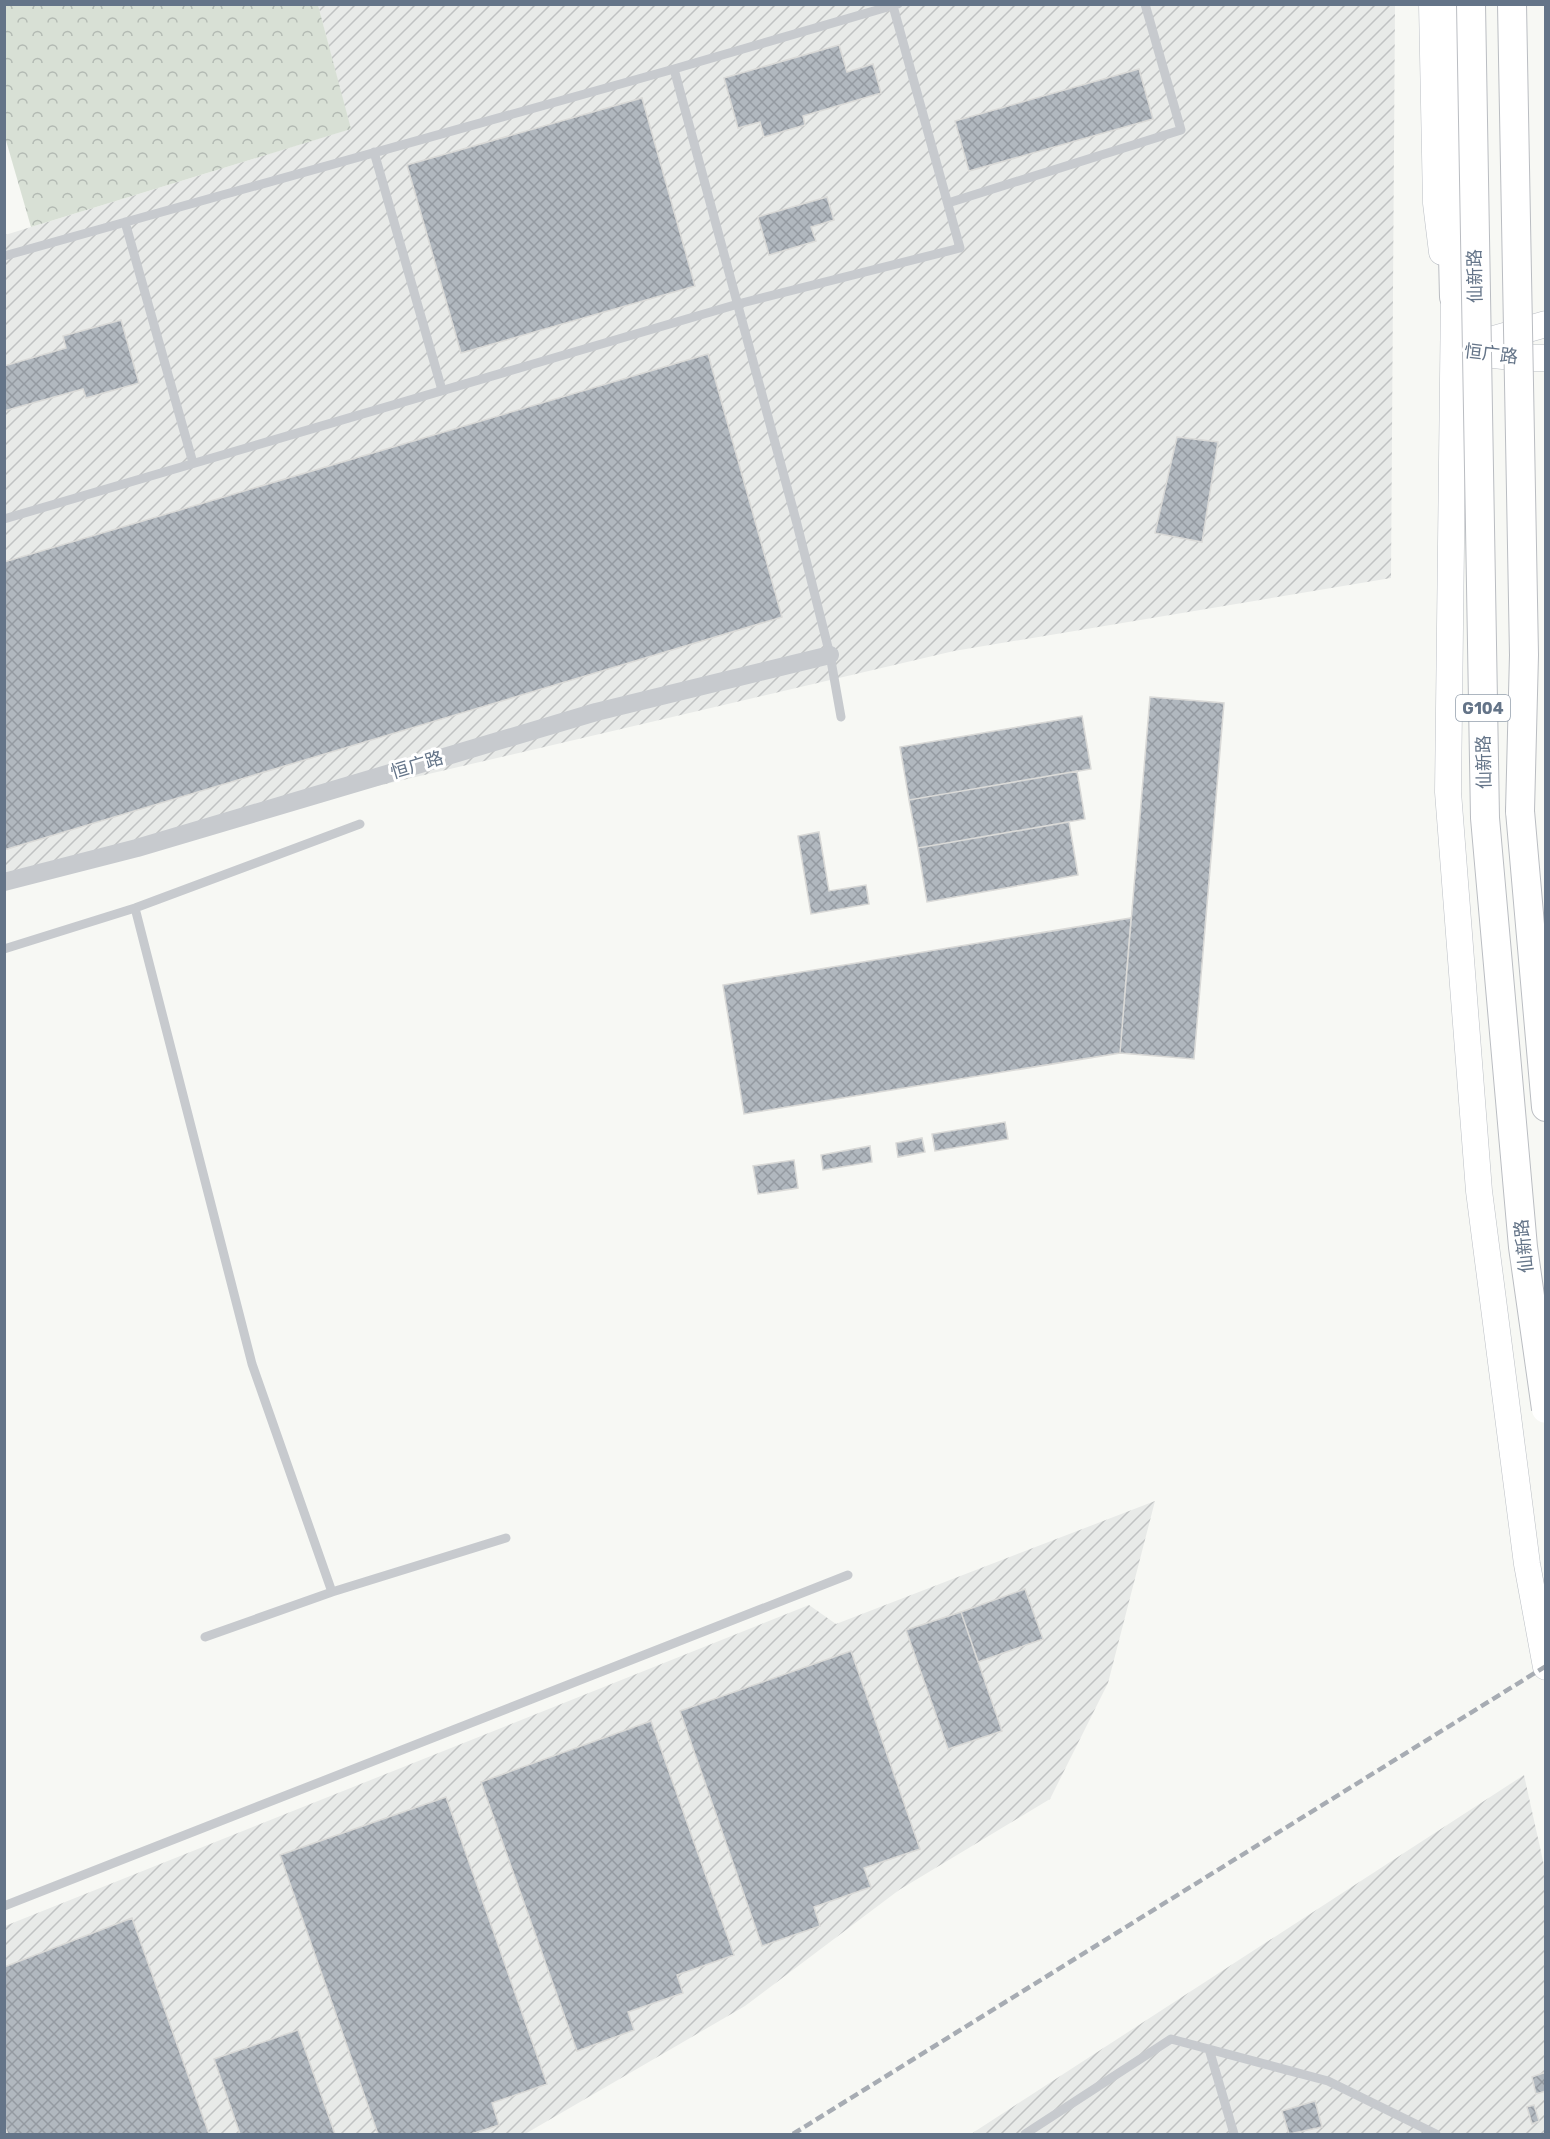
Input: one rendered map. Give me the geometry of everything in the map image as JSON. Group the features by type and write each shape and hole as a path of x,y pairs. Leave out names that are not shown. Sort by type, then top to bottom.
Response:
{"main road":[{"name":"仙新路","path":"1432,4 1436,202 1455,351 1448,792 1479,1191 1527,1564 1545,1667"},
{"path":"1447,4 1454,297"},
{"name":"仙新路","path":"1471,4 1485,818 1523,1247 1545,1408"},
{"name":"仙新路","path":"1512,4 1524,655 1520,811 1545,1107"},
{"name":"仙新路","path":"1454,297 1460,559 1455,810 1468,994 1531,1518 1545,1601"},
{"name":"恒广路","path":"1455,351 1545,324"},
{"name":"恒广路","path":"1455,351 1521,358 1545,358"}],"street":[{"name":"恒广路","path":"4,882 137,848 596,712 830,655"}],"lane":[{"path":"948,203 1181,130 1145,4"},
{"path":"4,256 896,5 960,248 738,304 4,519"},
{"path":"674,69 830,655 841,717"},
{"path":"374,152 442,390"},
{"path":"125,222 193,464"},
{"path":"4,949 135,908 360,824"},
{"path":"135,908 252,1364 332,1592"},
{"path":"205,1637 332,1592 506,1538"},
{"path":"4,1906 848,1575"},
{"path":"1025,2134 1171,2039 1328,2081 1436,2134"},
{"path":"1209,2049 1234,2134"}],"shaded area":[{"path":"318,5 1395,5 1391,578 954,651 343,794 5,890 5,235 350,129"},
{"path":"1155,1501 1108,1683 1050,1799 899,1890 745,2006 525,2134 5,2134 5,1926 809,1605 836,1624"},
{"path":"1524,1775 1545,1870 1545,2134 971,2134"}],"green space":[{"path":"5,4 318,5 351,129 31,227 5,137"}],"building":[{"path":"839,45 847,72 873,64 881,93 803,116 805,125 764,137 760,122 738,128 724,78"},
{"path":"1139,69 1153,119 969,171 955,121"},
{"path":"642,98 695,286 461,353 407,165"},
{"path":"827,197 834,220 811,227 816,241 769,255 758,217"},
{"path":"121,320 139,383 86,398 83,389 4,411 4,366 66,348 63,336"},
{"path":"708,354 782,617 4,850 4,562"},
{"path":"1177,437 1218,442 1202,542 1155,533"},
{"path":"1150,697 1224,703 1194,1059 1120,1053"},
{"path":"1082,716 1091,769 909,800 900,747"},
{"path":"1077,771 1085,819 918,848 909,800"},
{"path":"1069,822 1078,875 927,902 918,848"},
{"path":"819,832 829,891 866,885 869,904 811,914 798,836"},
{"path":"1131,918 1120,1053 744,1114 723,985"},
{"path":"1005,1122 1008,1139 935,1151 932,1134"},
{"path":"922,1138 925,1152 898,1157 896,1143"},
{"path":"870,1146 872,1162 823,1170 821,1155"},
{"path":"794,1160 798,1188 758,1194 753,1166"},
{"path":"1025,1589 1043,1639 978,1662 961,1612"},
{"path":"961,1612 1002,1731 948,1749 906,1630"},
{"path":"851,1651 920,1849 864,1868 871,1887 814,1907 820,1926 762,1946 680,1711"},
{"path":"651,1721 734,1955 677,1975 683,1993 628,2012 634,2030 577,2051 481,1782"},
{"path":"446,1797 547,2084 492,2103 499,2125 471,2134 378,2134 280,1855"},
{"path":"132,1918 209,2134 8,2134 4,2125 4,1967"},
{"path":"298,2030 335,2134 240,2134 214,2059"},
{"path":"1546,2072 1546,2091 1536,2094 1532,2077"},
{"path":"1315,2101 1322,2127 1289,2134 1282,2111"},
{"path":"1534,2105 1539,2121 1532,2124 1527,2107"}],"railway":[{"path":"793,2134 1546,1666"}]}
